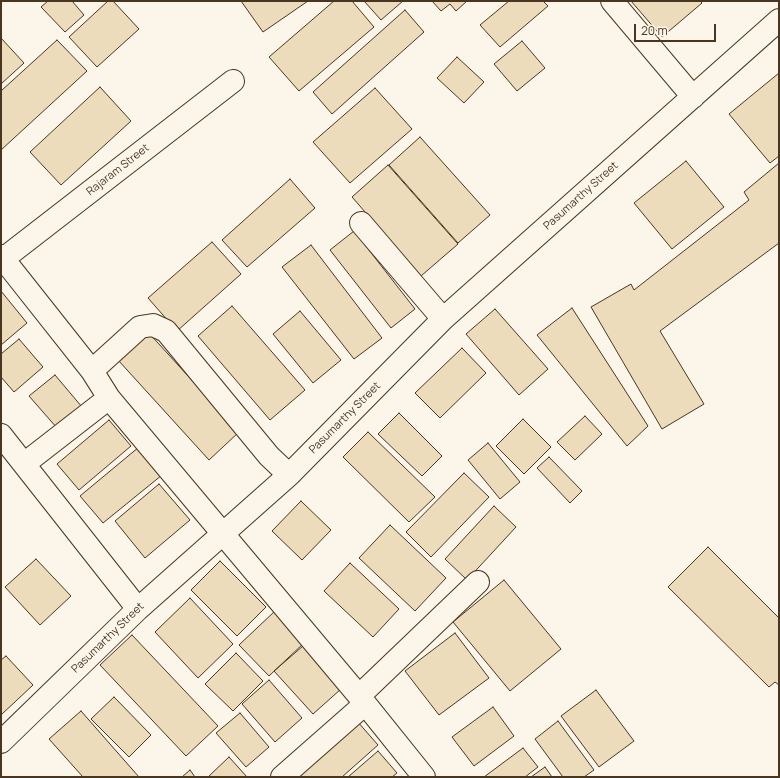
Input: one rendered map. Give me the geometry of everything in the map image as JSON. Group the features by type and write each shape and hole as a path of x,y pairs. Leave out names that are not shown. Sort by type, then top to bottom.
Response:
{"street":[{"path":"612,1 693,97"},
{"name":"Pasumarthy Street","path":"1,742 138,609 289,475 443,320 779,20"},
{"name":"Rajaram Street","path":"2,258 233,81"},
{"path":"361,223 443,320"},
{"path":"2,258 92,371 109,398 362,700 424,777"},
{"path":"92,371 140,328 153,325 166,331 269,456 289,475"},
{"path":"24,464 109,398"},
{"path":"1,435 138,609"},
{"path":"282,777 362,700 478,582"}],"building":[{"path":"48,1 72,1 84,15 65,32 41,7"},
{"path":"108,1 113,1 139,29 97,67 69,37"},
{"path":"241,1 308,1 263,32"},
{"path":"334,1 352,1 374,27 299,91 269,57"},
{"path":"364,1 403,1 381,20"},
{"path":"432,1 467,1 456,11 450,4 441,11"},
{"path":"509,1 543,1 548,6 500,47 480,25"},
{"path":"631,1 700,1 702,3 662,37"},
{"path":"405,10 424,32 332,114 313,92"},
{"path":"1,38 24,63 1,84"},
{"path":"57,40 87,71 1,150 1,91"},
{"path":"522,41 545,68 517,91 494,64"},
{"path":"457,57 484,82 464,103 437,78"},
{"path":"779,73 779,156 770,163 729,114"},
{"path":"100,87 131,121 61,185 30,152"},
{"path":"375,88 412,129 350,183 313,142"},
{"path":"420,137 490,215 458,243 389,165"},
{"path":"686,161 724,207 672,249 634,203"},
{"path":"779,163 779,243 660,331 704,404 662,429 591,307 631,284 634,290 749,200 744,192"},
{"path":"388,165 458,244 421,276 352,197"},
{"path":"290,179 315,208 247,267 222,240"},
{"path":"354,231 415,309 391,328 330,250"},
{"path":"212,242 241,274 177,331 148,298"},
{"path":"311,245 382,338 354,359 282,267"},
{"path":"1,291 27,323 1,345"},
{"path":"232,306 305,390 270,420 198,336"},
{"path":"572,308 648,426 627,446 537,335"},
{"path":"495,309 548,369 519,395 466,334"},
{"path":"300,311 341,360 313,383 273,334"},
{"path":"148,332 239,432 209,460 118,360"},
{"path":"19,339 43,367 14,392 1,377 1,354"},
{"path":"462,348 486,373 440,418 415,393"},
{"path":"55,375 82,407 57,428 29,396"},
{"path":"399,413 442,456 422,476 378,434"},
{"path":"585,416 602,434 575,460 557,442"},
{"path":"523,419 551,447 524,474 496,446"},
{"path":"109,420 131,446 79,490 57,464"},
{"path":"368,432 435,497 409,522 343,457"},
{"path":"488,443 520,482 500,499 468,460"},
{"path":"139,447 162,475 103,523 80,496"},
{"path":"549,457 582,491 570,503 537,468"},
{"path":"464,473 489,497 431,557 406,532"},
{"path":"159,484 190,520 145,558 115,521"},
{"path":"301,501 331,530 302,560 272,531"},
{"path":"494,506 516,527 467,580 445,559"},
{"path":"390,525 446,578 415,611 359,558"},
{"path":"708,547 779,618 779,685 775,682 769,687 668,587"},
{"path":"36,559 71,596 40,625 5,587"},
{"path":"220,561 266,607 237,636 191,590"},
{"path":"350,563 399,609 373,637 324,591"},
{"path":"504,580 561,649 510,691 453,622"},
{"path":"190,598 233,644 198,678 155,632"},
{"path":"275,611 305,642 269,676 239,645"},
{"path":"455,633 489,678 439,715 405,671"},
{"path":"132,635 218,726 186,756 100,665"},
{"path":"303,646 341,689 313,714 274,671"},
{"path":"236,653 263,681 233,711 205,684"},
{"path":"6,656 33,685 1,715 1,660"},
{"path":"269,680 302,718 275,742 242,704"},
{"path":"596,690 634,741 599,767 561,716"},
{"path":"114,697 151,735 129,757 91,719"},
{"path":"493,707 514,736 474,766 452,737"},
{"path":"81,711 139,777 83,777 49,739"},
{"path":"240,713 269,747 246,767 216,733"},
{"path":"357,721 378,745 342,777 299,777 297,774"},
{"path":"558,721 594,770 584,777 563,777 535,739"},
{"path":"523,748 538,767 525,777 484,777"},
{"path":"378,751 397,773 392,777 348,777"},
{"path":"229,757 247,777 208,777"},
{"path":"545,767 552,777 531,777"},
{"path":"190,770 195,777 182,777"}]}
